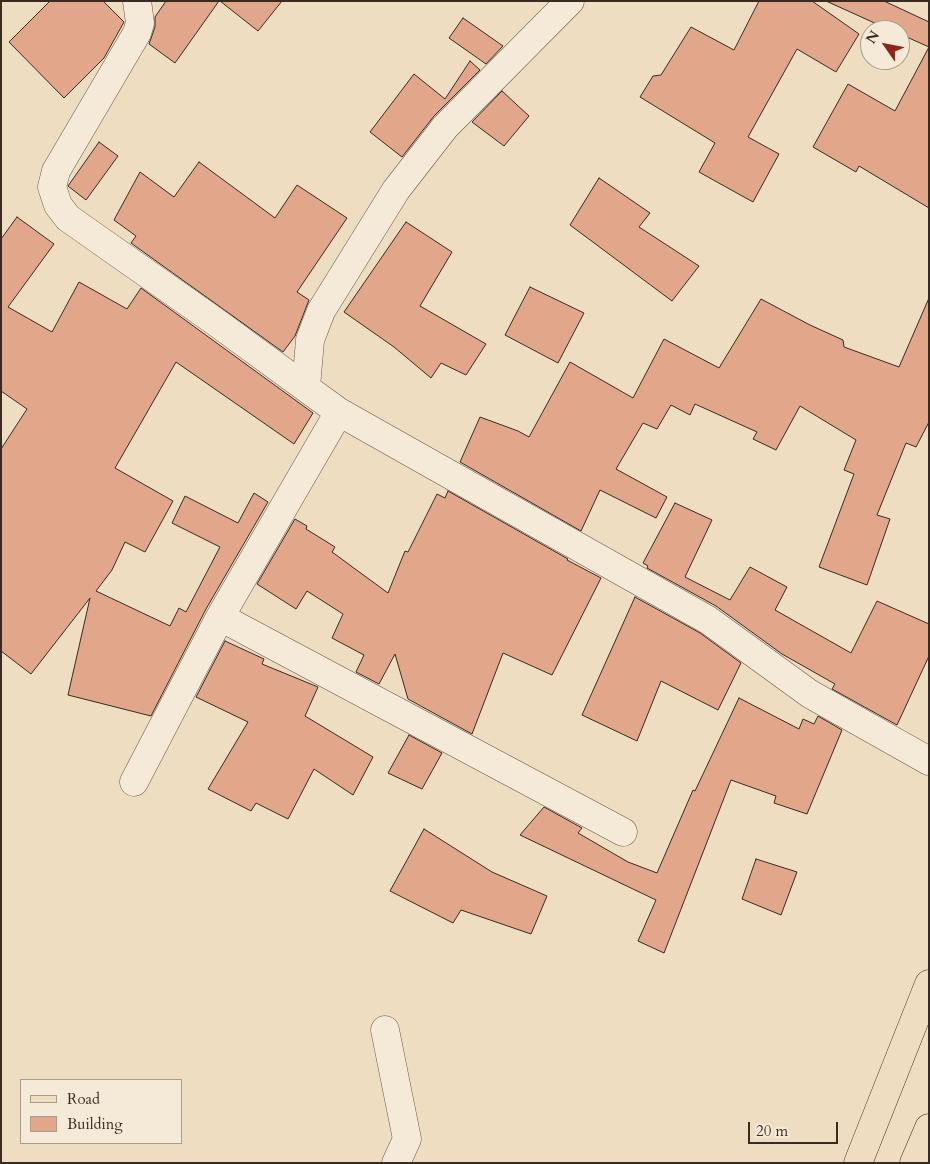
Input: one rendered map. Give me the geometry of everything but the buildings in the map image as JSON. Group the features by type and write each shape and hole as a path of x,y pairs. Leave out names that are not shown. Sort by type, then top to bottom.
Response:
{"main road":[{"path":"858,1163 929,984"},
{"path":"914,1163 929,1128"}],"street":[{"path":"137,1 140,23 137,33 56,170 52,187 58,205 68,218 340,412 708,620 810,694 929,761"},
{"path":"306,387 310,340 321,310 396,190 445,127 570,1"},
{"path":"134,782 220,617 340,412"},
{"path":"220,617 623,832"},
{"path":"385,1030 407,1139 396,1163"}]}
